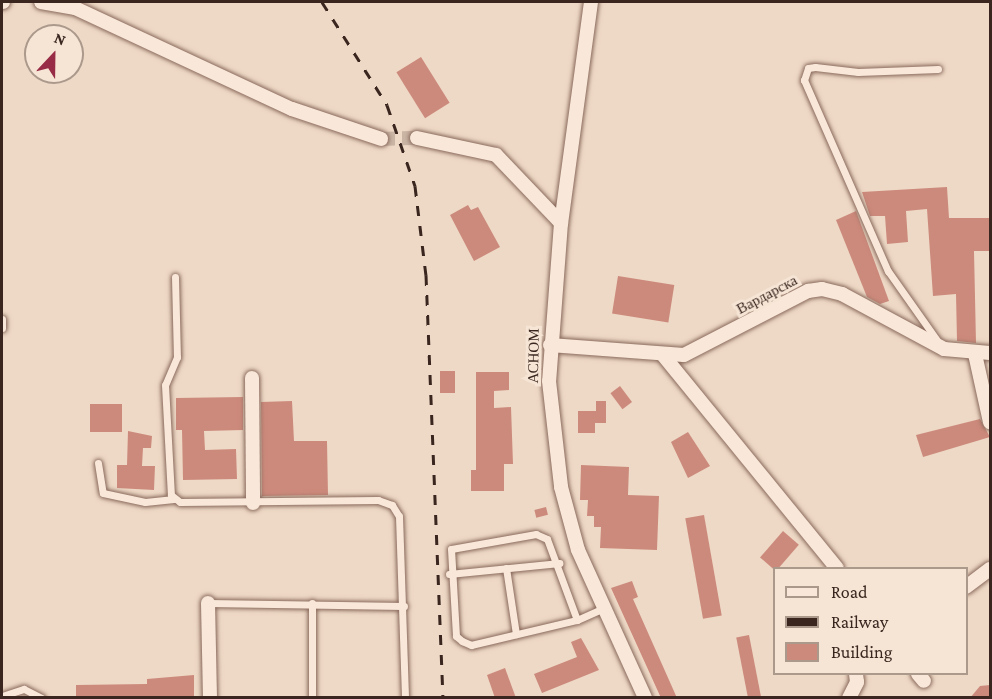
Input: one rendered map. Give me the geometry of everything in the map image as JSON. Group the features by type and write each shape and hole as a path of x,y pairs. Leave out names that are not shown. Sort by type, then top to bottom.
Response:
{"street":[{"path":"41,2 75,8 292,109 381,139"},
{"name":"АСНОМ","path":"592,3 561,223 549,381 561,488 578,550 645,698"},
{"path":"417,138 496,155 561,223"},
{"name":"Вардарска","path":"550,345 684,355 700,350 808,291 822,289 842,294 944,349 975,354 990,353"},
{"path":"975,354 990,422"},
{"path":"663,355 836,567"},
{"path":"252,378 253,503"},
{"path":"968,586 990,569"},
{"path":"208,603 210,698"},
{"path":"849,698 857,682 856,675"}],"lane":[{"path":"938,69 858,72 815,67 808,69 804,80 888,271 944,349"},
{"path":"174,499 171,495 165,385 177,357 176,277"},
{"path":"2,319 2,328"},
{"path":"98,463 103,493 145,502 174,499 253,503 378,500 392,505 399,516 404,606 405,698"},
{"path":"577,620 559,563 547,539 536,534 454,546 450,554 450,574 456,636 471,645 577,620 604,608"},
{"path":"450,574 559,563"},
{"path":"506,568 516,634"},
{"path":"208,603 404,606"},
{"path":"312,603 312,698"},
{"path":"2,696 24,688 42,698"}],"building":[{"path":"421,57 450,103 425,118 396,72"},
{"path":"947,187 949,218 990,218 990,251 974,251 976,343 957,341 956,294 933,296 927,209 906,211 908,242 887,244 885,216 870,216 862,192"},
{"path":"468,205 471,210 478,207 500,247 474,261 450,215"},
{"path":"856,211 889,301 880,304 867,297 836,220"},
{"path":"618,276 674,285 668,322 612,314"},
{"path":"440,371 455,371 455,393 440,393"},
{"path":"476,372 509,372 509,390 494,391 494,408 511,407 513,464 504,464 504,491 471,491 471,470 476,470"},
{"path":"620,386 632,402 622,409 610,393"},
{"path":"243,397 243,430 204,431 205,450 236,449 237,479 183,480 182,430 176,430 176,398"},
{"path":"292,401 294,441 327,441 328,495 262,496 261,402"},
{"path":"596,401 606,401 606,423 595,423 595,433 578,433 578,411 596,411"},
{"path":"90,404 122,404 122,432 90,432"},
{"path":"980,419 990,437 923,457 916,435"},
{"path":"128,431 152,436 151,448 143,448 142,466 155,466 154,490 117,488 117,465 127,465"},
{"path":"688,432 710,466 688,478 671,442"},
{"path":"581,465 629,467 628,495 659,496 657,550 600,548 601,527 594,527 594,516 587,516 588,500 580,500"},
{"path":"546,507 548,515 536,518 534,510"},
{"path":"704,515 722,615 703,619 685,518"},
{"path":"783,531 799,545 780,567 773,569 760,557"},
{"path":"632,581 638,597 633,599 677,698 661,698 611,588"},
{"path":"749,635 761,698 748,698 736,637"},
{"path":"581,638 599,670 542,693 534,674 577,657 571,642"},
{"path":"505,668 516,698 495,698 487,675"},
{"path":"194,675 194,698 76,698 76,685 147,684 147,679"},
{"path":"990,685 990,698 970,698 980,686"}],"tunnel":[{"path":"381,139 417,138"}],"railway":[{"path":"322,2 387,105 415,186 426,275 443,698"}]}
